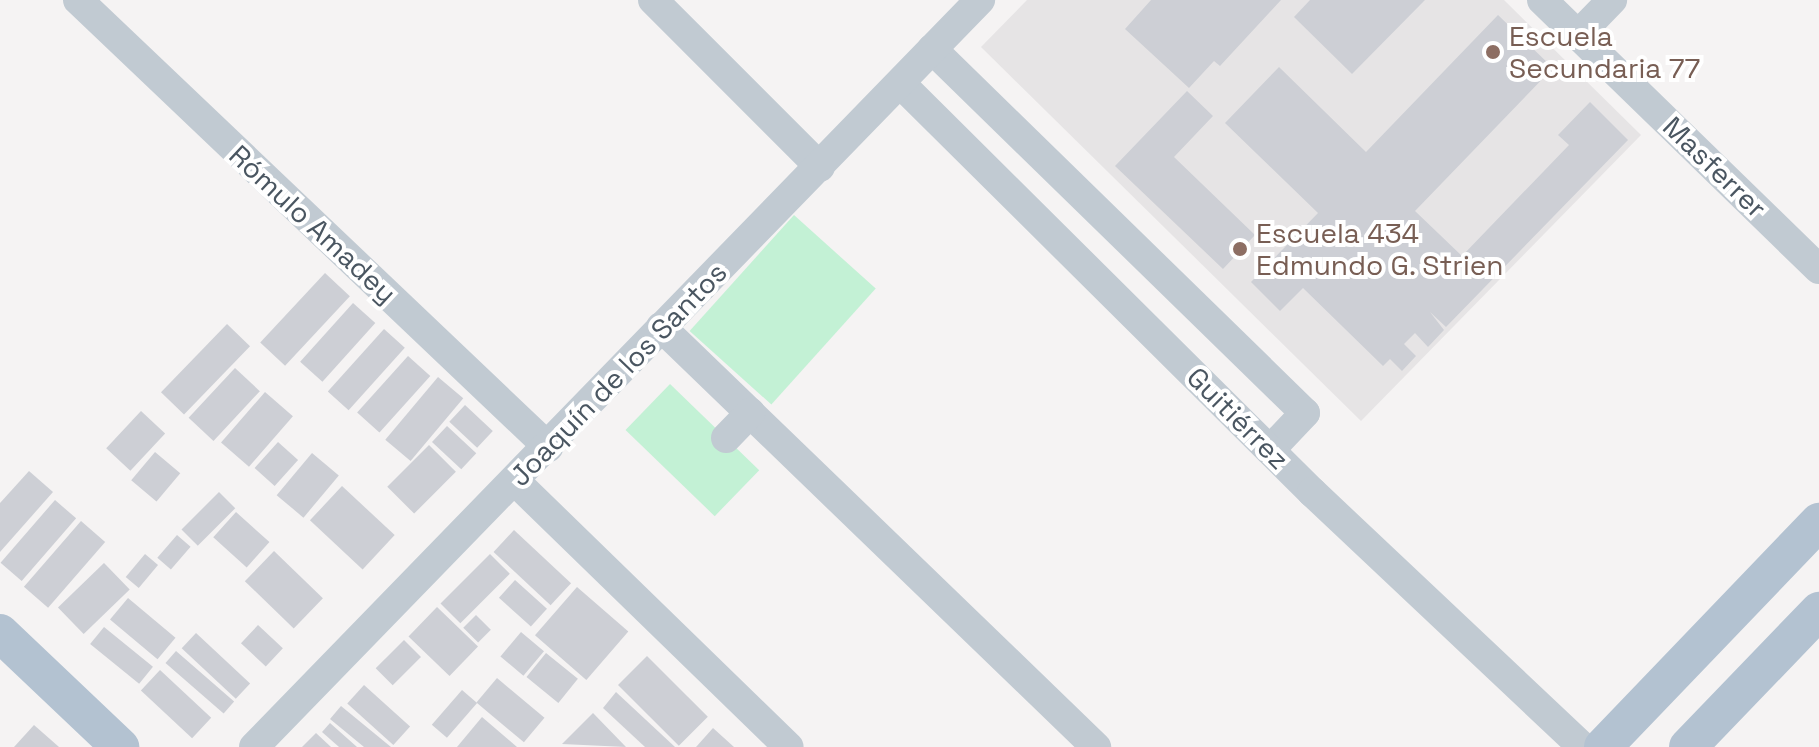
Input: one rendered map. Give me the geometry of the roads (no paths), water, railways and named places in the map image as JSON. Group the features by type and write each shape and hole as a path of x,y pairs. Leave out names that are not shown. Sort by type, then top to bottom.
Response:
{"main road":[{"path":"1603,747 1819,522"},
{"path":"1688,747 1819,611"},
{"path":"0,633 120,747"}],"street":[{"name":"Rómulo Amadey","path":"78,0 548,447"},
{"path":"653,0 820,167"},
{"name":"Joaquín de los Santos","path":"254,747 980,0"},
{"name":"Masferrer","path":"1542,0 1819,269"},
{"path":"1578,35 1612,0"},
{"path":"932,49 1305,413 1270,450"},
{"name":"Guitiérrez","path":"900,83 1270,450 1583,747"},
{"path":"661,327 1096,747"},
{"path":"726,438 750,413"},
{"path":"514,480 789,747"}],"place":[{"name":"Escuela Secundaria 77","path":"1493,52"},
{"name":"Escuela 434 Edmundo G. Strien","path":"1240,249"}]}
